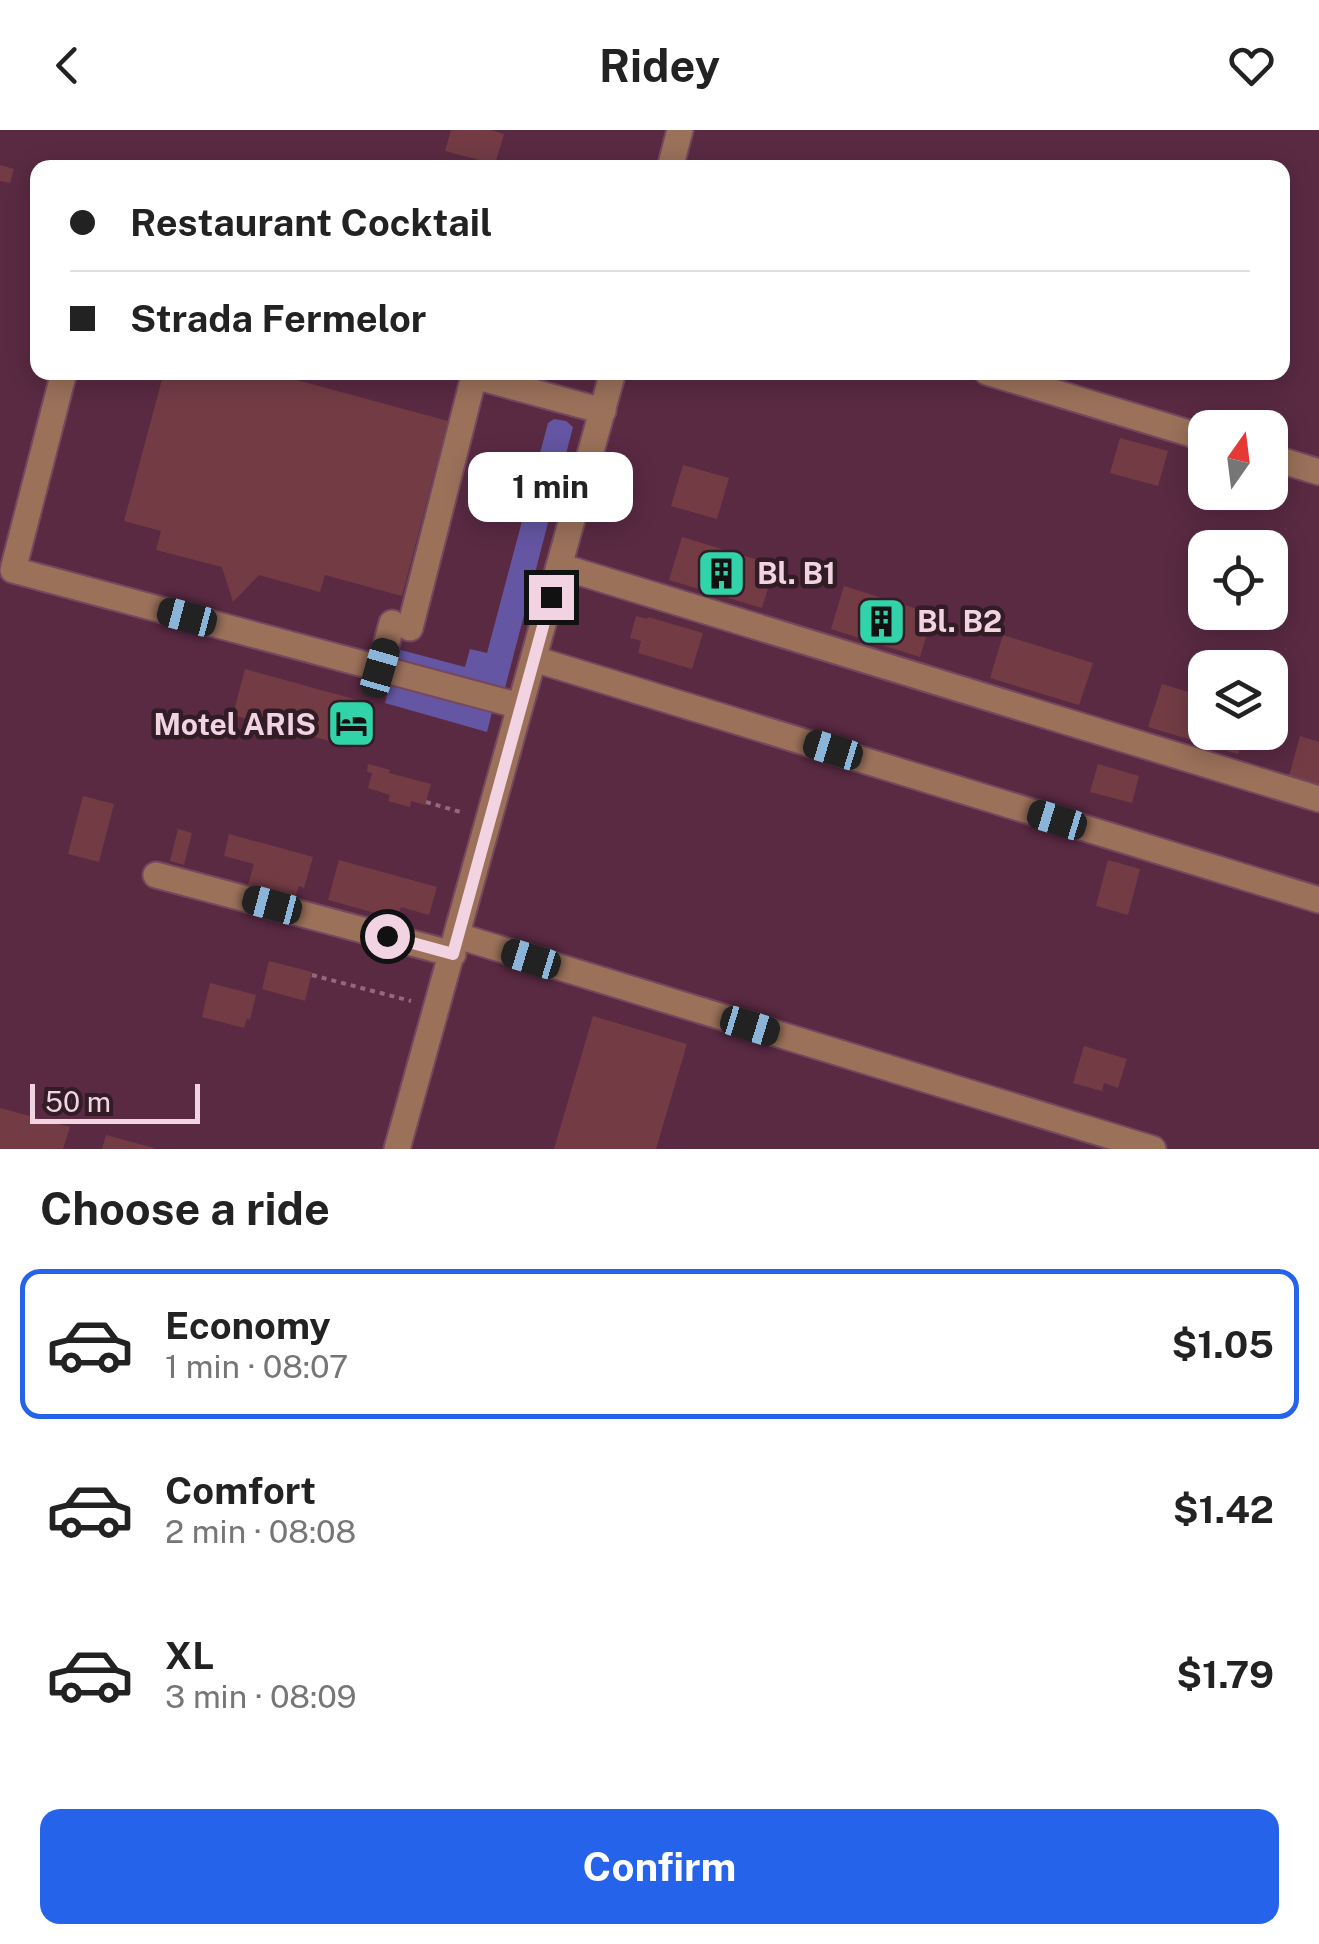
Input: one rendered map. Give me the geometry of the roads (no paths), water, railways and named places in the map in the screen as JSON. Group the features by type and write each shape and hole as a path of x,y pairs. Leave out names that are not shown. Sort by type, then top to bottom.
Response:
{"street":[{"path":"672,160 680,130"},
{"path":"62,380 13,570 520,706"},
{"path":"380,668 401,625 473,380"},
{"path":"489,380 602,411"},
{"path":"397,1149 611,380"},
{"path":"1013,380 1188,433"},
{"path":"1288,463 1319,472"},
{"path":"559,566 1319,799"},
{"path":"534,659 1319,900"},
{"path":"156,874 456,945 1153,1149"}],"place":[{"name":"Bl. B1","path":"722,573"},
{"name":"Bl. B2","path":"882,621"},
{"name":"Motel ARIS","path":"351,724"}]}
